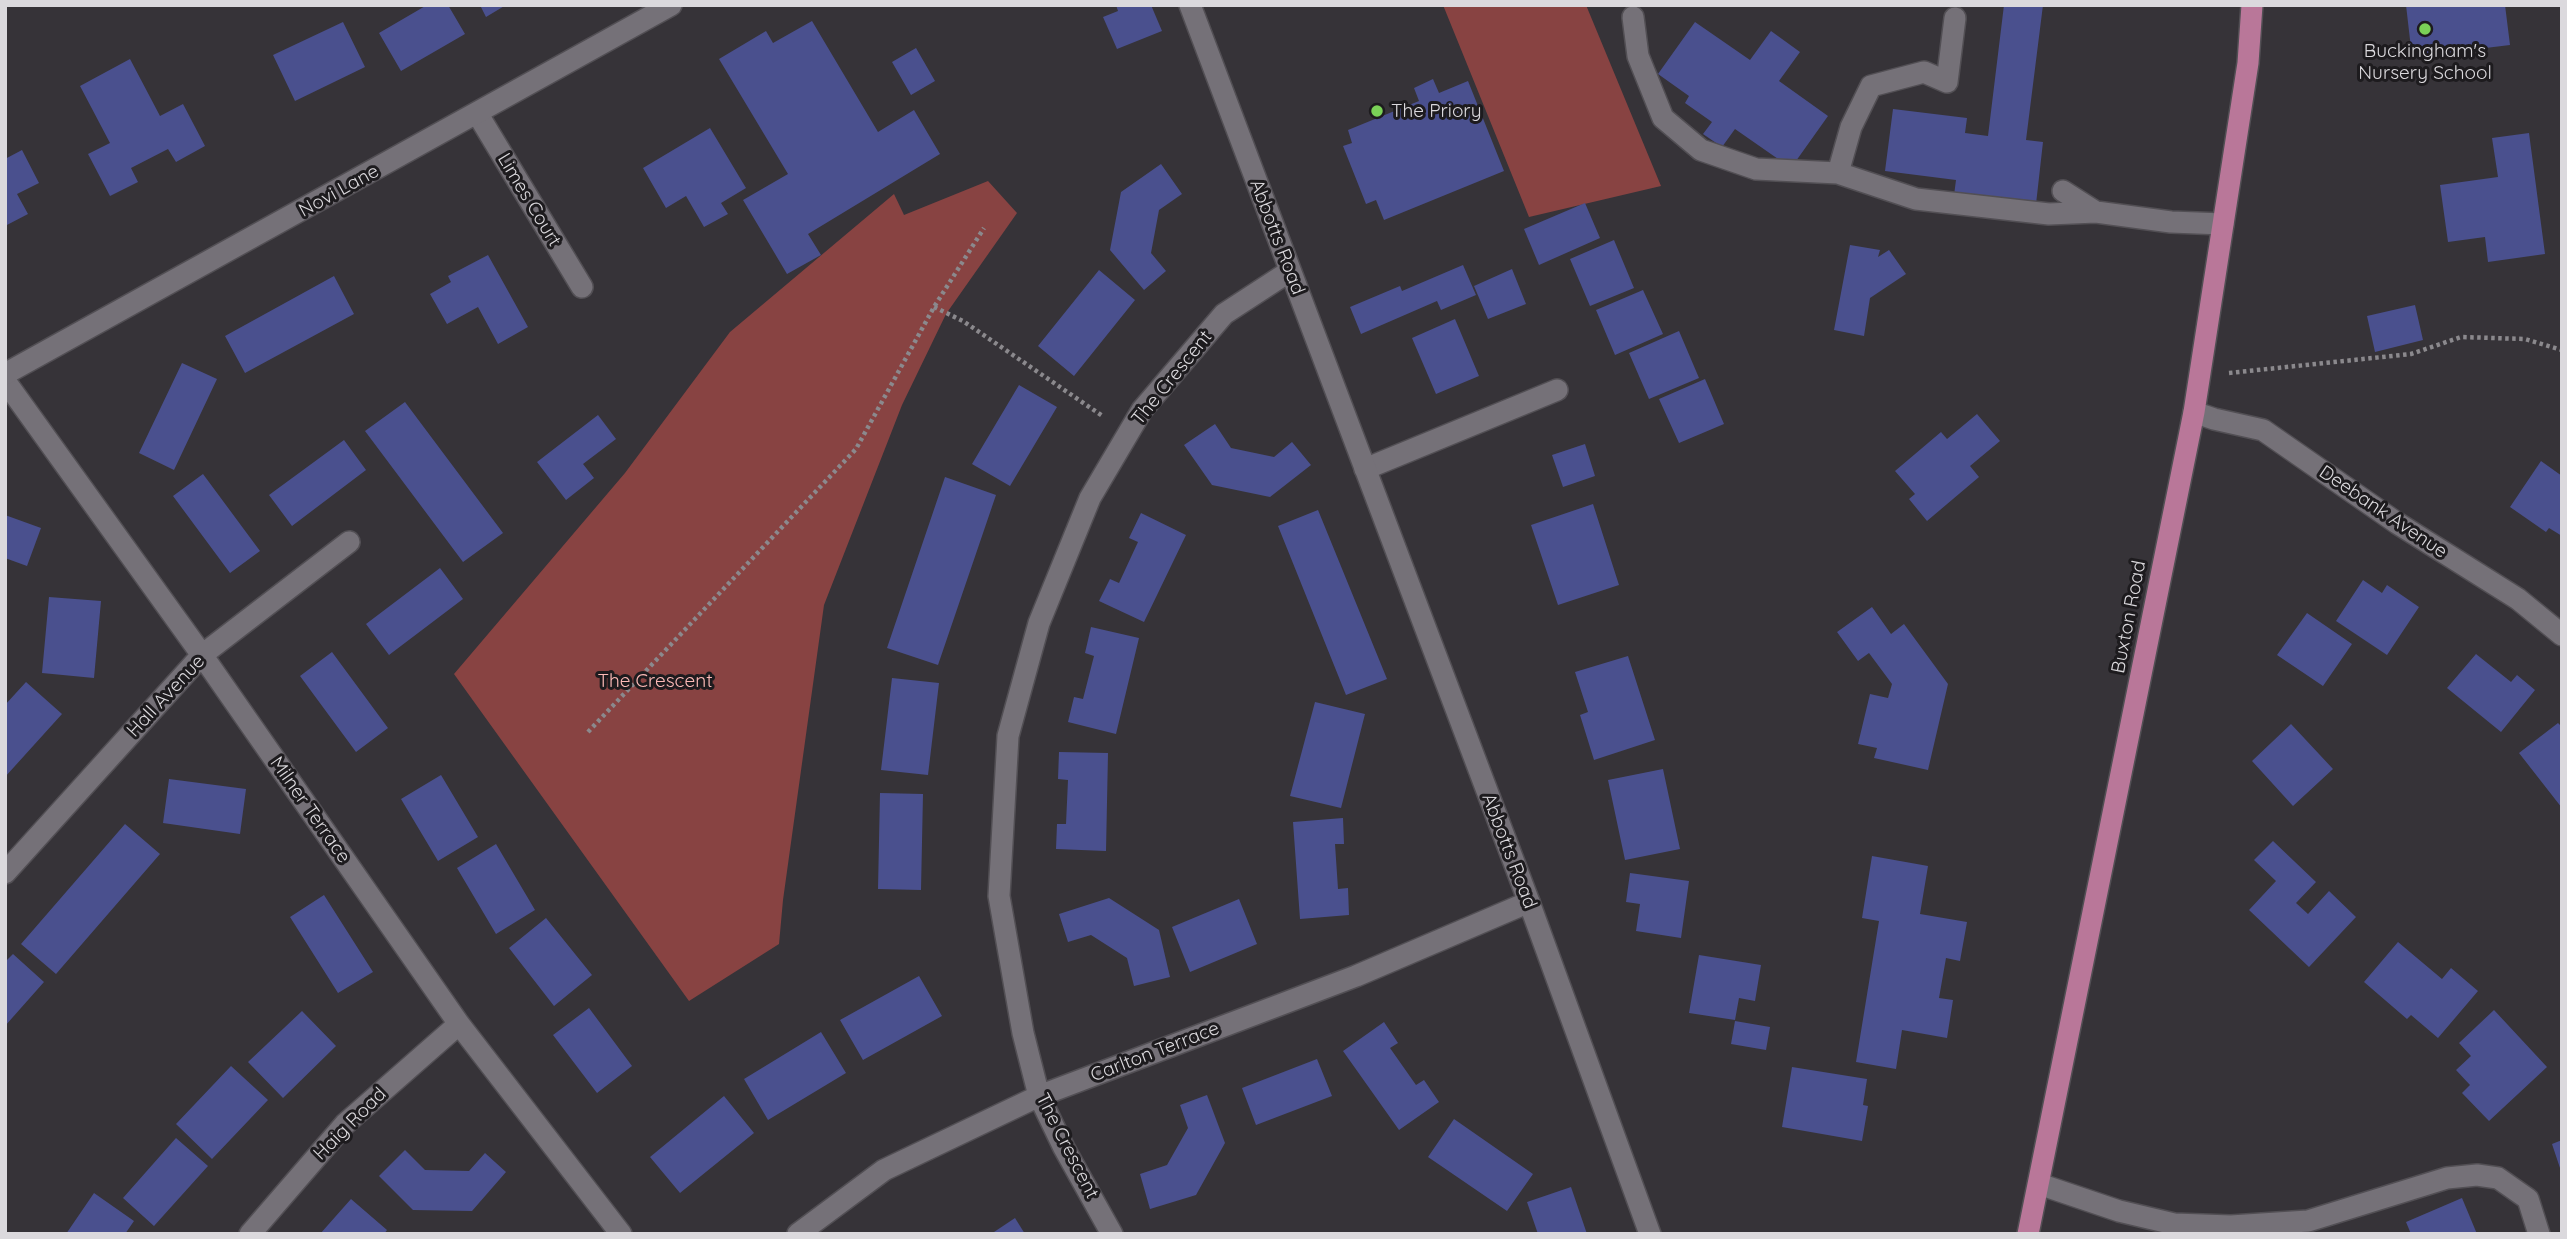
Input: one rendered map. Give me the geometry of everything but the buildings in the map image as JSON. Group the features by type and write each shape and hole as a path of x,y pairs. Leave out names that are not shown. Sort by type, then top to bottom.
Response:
{"highway":[{"name":"Buxton Road","path":"2028,1234 2204,416 2223,224 2248,63 2252,5"}],"street":[{"name":"Novi Lane","path":"5,374 671,5"},
{"name":"Abbotts Road","path":"1190,5 1529,902 1650,1234"},
{"path":"1633,17 1638,56 1663,118 1701,150 1756,169 1838,173 1916,199 2049,214 2096,212 2171,222 2223,224"},
{"path":"1838,173 1851,127 1871,86 1924,72 1947,82 1955,18"},
{"name":"Limes Court","path":"477,113 582,287"},
{"path":"2063,191 2096,212"},
{"name":"The Crescent","path":"1112,1234 1064,1148 1039,1096 1023,1033 999,896 1008,736 1039,623 1090,498 1128,433 1142,410 1224,313 1290,271"},
{"name":"Milner Terrace","path":"5,381 202,655 460,1024 621,1234"},
{"path":"1365,469 1557,390"},
{"name":"Deebank Avenue","path":"2204,416 2263,430 2396,523 2518,599 2562,635"},
{"name":"Hall Avenue","path":"5,873 202,655 349,542"},
{"name":"Carlton Terrace","path":"798,1234 884,1170 1039,1096 1356,976 1529,902"},
{"name":"Haig Road","path":"250,1234 345,1124 460,1024"},
{"path":"2039,1184 2119,1212 2174,1224 2231,1226 2308,1221 2447,1178 2477,1175 2498,1178 2528,1199 2539,1234"}],"path":[{"path":"588,732 856,449 934,307 984,229"},
{"path":"934,307 963,321 1128,433"},
{"path":"2204,416 2227,373 2411,354 2461,337 2525,339 2562,350"}],"green space":[{"path":"1443,5 1586,5 1661,186 1529,217"},
{"name":"The Crescent","path":"988,181 1017,213 946,314 902,405 824,605 779,944 689,1001 454,674 625,473 730,332 894,194 904,215"}],"place":[{"name":"Buckingham's Nursery School","path":"2425,29"},
{"name":"The Priory","path":"1377,111"}]}
